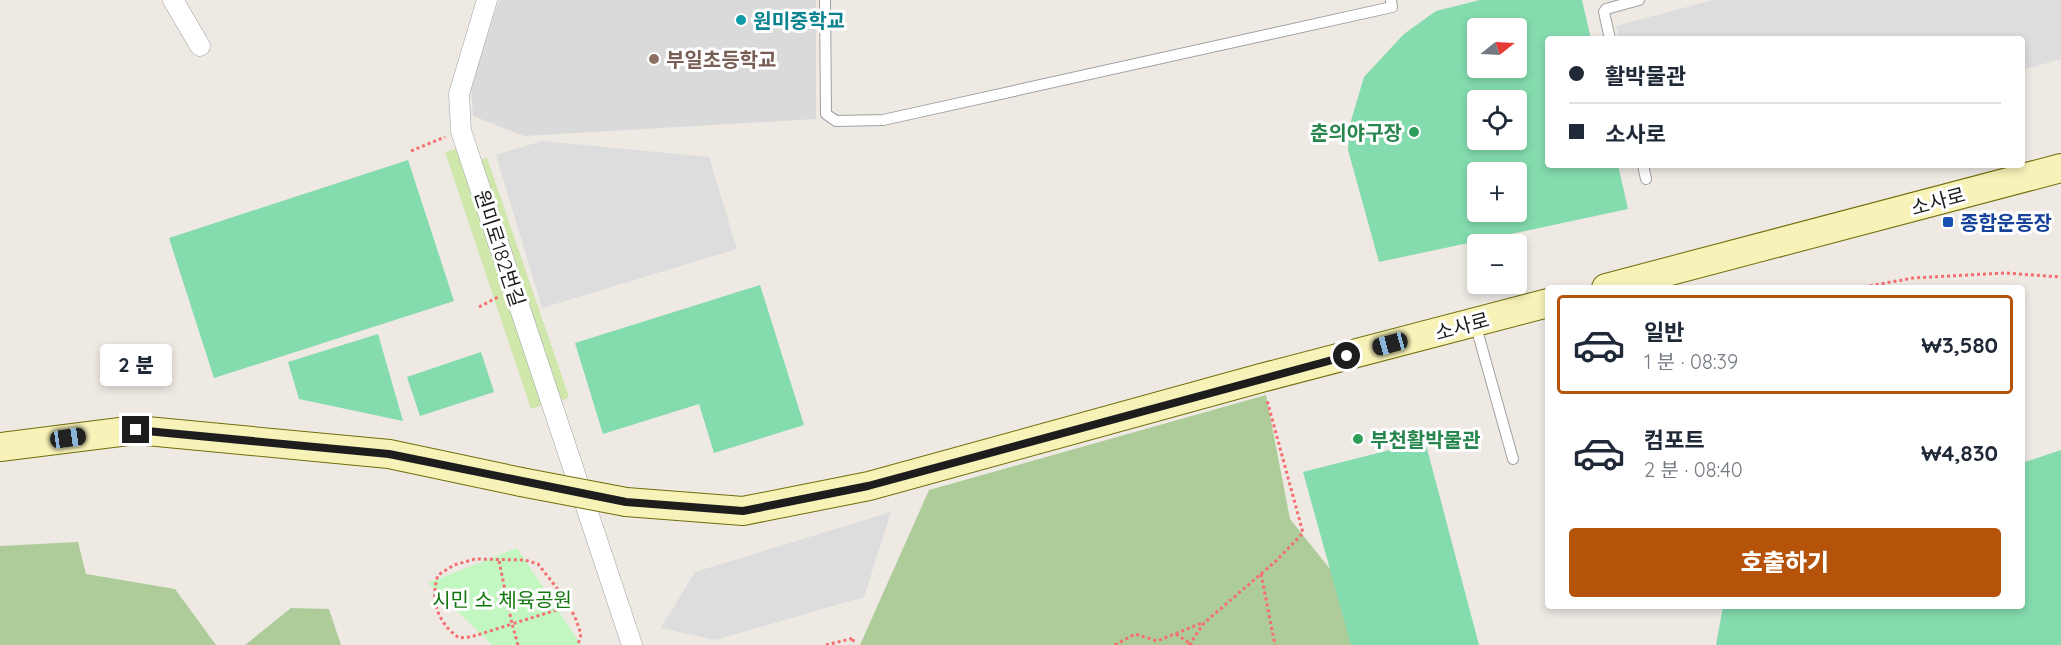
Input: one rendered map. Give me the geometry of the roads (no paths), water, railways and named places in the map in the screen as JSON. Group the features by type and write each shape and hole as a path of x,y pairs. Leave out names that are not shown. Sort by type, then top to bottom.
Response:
{"street":[{"path":"174,0 200,46"},
{"name":"원미로182번길","path":"487,0 459,94 461,131 632,645"},
{"name":"소사로","path":"1616,285 2061,168"},
{"name":"소사로","path":"0,447 136,430 389,454 626,502 743,511 868,486 1261,378 1545,304"}],"lane":[{"path":"825,0 826,114 836,121 883,120 1392,7 1391,0"},
{"path":"1610,36 1604,12 1606,9 1640,0"},
{"path":"1643,168 1646,179"},
{"path":"1474,322 1513,459"}],"place":[{"name":"원미중학교","path":"741,20"},
{"name":"부일초등학교","path":"654,59"},
{"name":"춘의야구장","path":"1414,132"},
{"name":"종합운동장","path":"1948,222"},
{"name":"부천활박물관","path":"1358,439"}],"park label":[{"name":"시민 소 체육공원","path":"502,599"}]}
